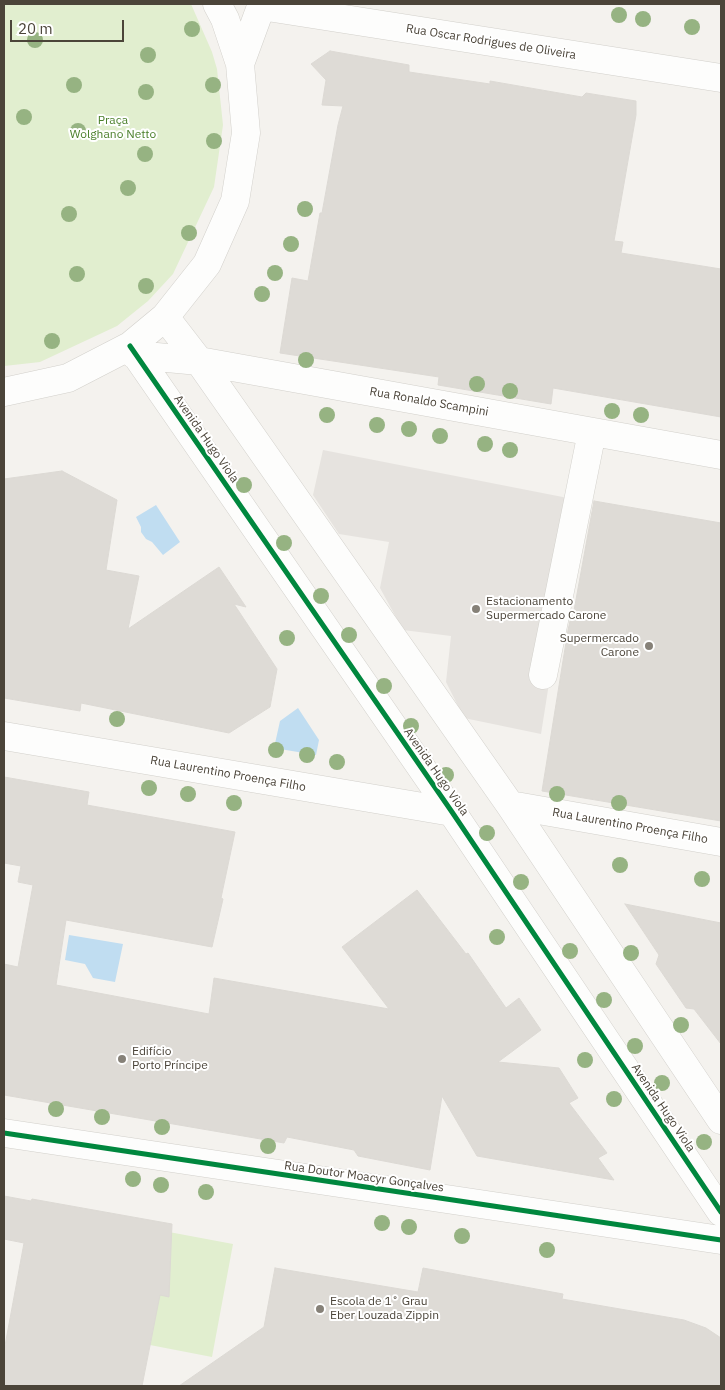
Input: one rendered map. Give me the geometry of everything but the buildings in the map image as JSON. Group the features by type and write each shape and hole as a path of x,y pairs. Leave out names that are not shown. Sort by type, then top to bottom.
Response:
{"street":[{"path":"4,392 68,378 133,350 165,317 207,264 235,201 246,133 240,64 225,19 217,4"},
{"path":"240,64 262,5"},
{"name":"Rua Oscar Rodrigues de Oliveira","path":"262,5 721,78"},
{"path":"165,317 199,361 510,805 721,1120"},
{"name":"Rua Ronaldo Scampini","path":"133,350 721,455"},
{"name":"Avenida Hugo Viola","path":"133,350 452,812 721,1212"},
{"path":"543,675 592,432"},
{"name":"Rua Laurentino Proença Filho","path":"4,736 452,812"},
{"name":"Rua Laurentino Proença Filho","path":"510,805 721,842"},
{"name":"Rua Doutor Moacyr Gonçalves","path":"4,1133 721,1240"}],"green space":[{"name":"Praça Wolghano Netto","path":"4,4 191,4 212,52 217,69 223,125 214,187 173,274 148,301 117,326 40,362 4,366"},
{"path":"169,1232 233,1244 212,1357 150,1345"}],"shaded area":[{"name":"Estacionamento Supermercado Carone","path":"323,450 578,500 541,734 464,718 446,682 451,636 403,630 380,588 389,542 339,534 313,495"}],"water":[{"path":"156,505 180,542 163,555 141,532 141,527 136,517"},
{"path":"298,708 319,740 316,755 274,748 280,721"},
{"path":"69,935 123,944 115,982 93,978 85,964 65,960"}],"cycle path":[{"path":"130,346 452,812 721,1212"},
{"path":"4,1133 721,1240"}],"place":[{"name":"Estacionamento Supermercado Carone","path":"476,609"},
{"name":"Supermercado Carone","path":"649,646"},
{"name":"Edifício Porto Príncipe","path":"122,1059"},
{"name":"Escola de 1˚ Grau Eber Louzada Zippin","path":"320,1309"}]}
